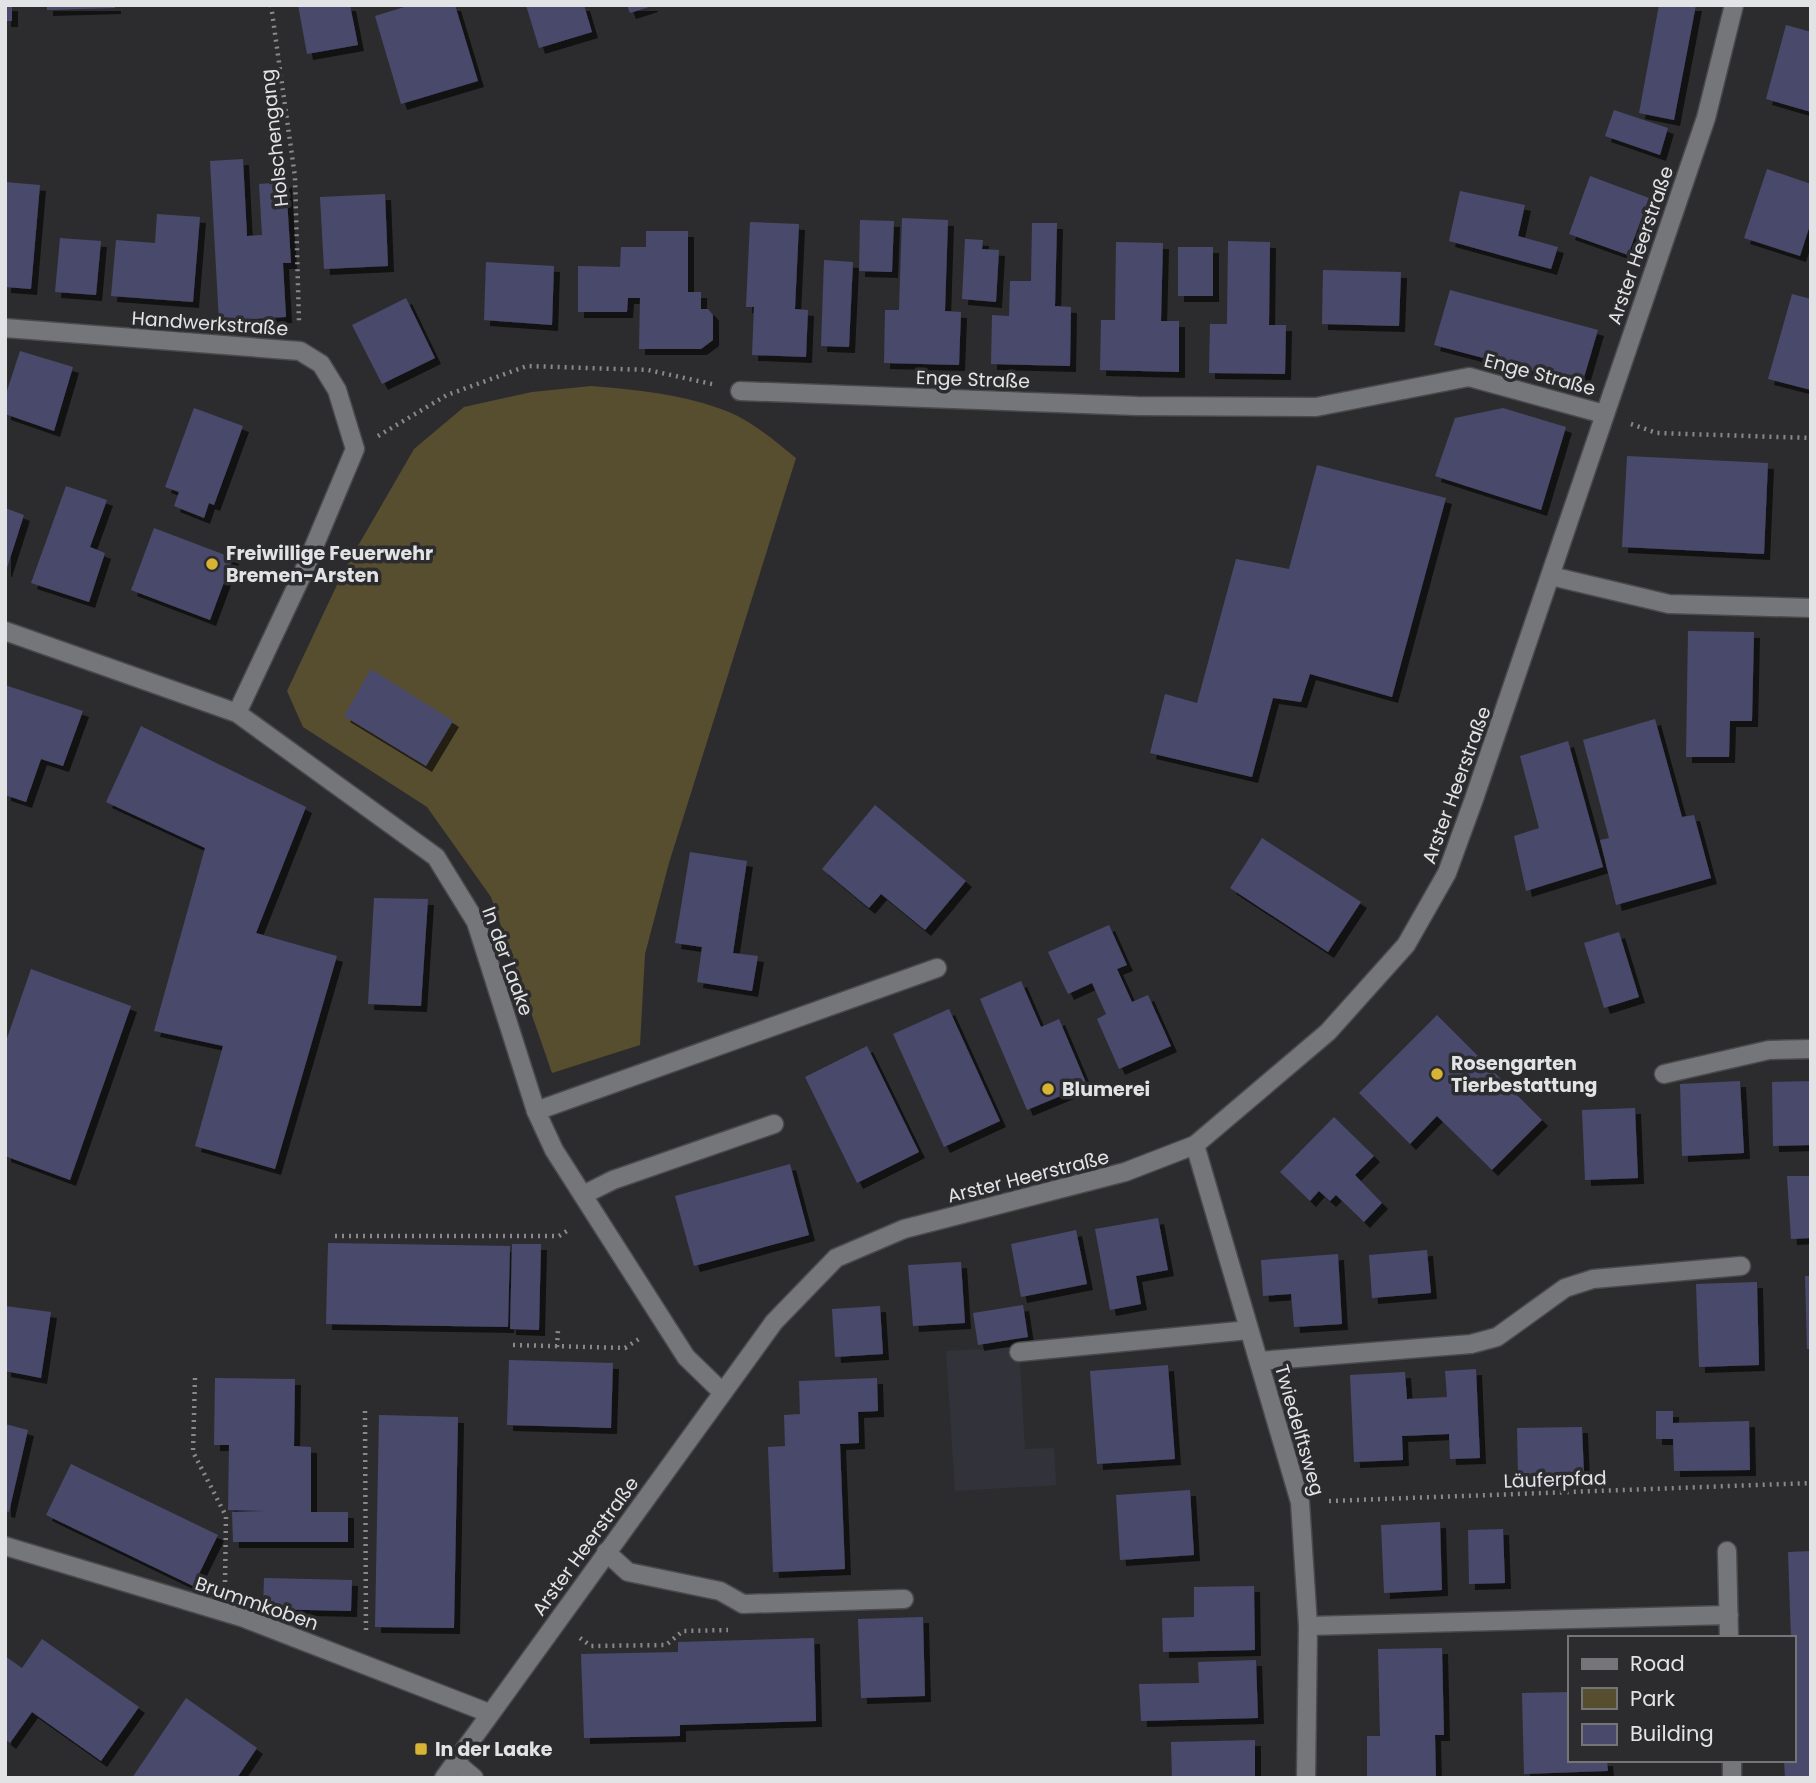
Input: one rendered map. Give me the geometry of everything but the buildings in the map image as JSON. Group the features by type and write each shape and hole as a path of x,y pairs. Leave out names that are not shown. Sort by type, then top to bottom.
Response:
{"street":[{"name":"Arster Heerstraße","path":"444,1778 774,1322 836,1258 904,1229 1125,1172 1195,1145 1328,1032 1406,944 1447,873 1551,576 1706,118 1734,5"},
{"name":"Handwerkstraße","path":"5,328 300,351 321,364 337,390 355,449"},
{"name":"Enge Straße","path":"740,391 1137,406 1316,407 1469,377 1604,414"},
{"path":"237,713 302,575 355,449"},
{"path":"1551,576 1669,604 1811,608"},
{"name":"In der Laake","path":"5,631 237,713 436,857 476,922 536,1111 554,1150 686,1357 722,1392"},
{"path":"536,1111 937,968"},
{"path":"1664,1074 1769,1050 1811,1049"},
{"path":"583,1195 614,1180 774,1124"},
{"name":"Twiedelftsweg","path":"1195,1145 1300,1502 1308,1626 1306,1778"},
{"path":"1259,1361 1471,1344 1497,1337 1565,1288 1593,1279 1741,1266"},
{"path":"1019,1352 1249,1330"},
{"name":"Brummkoben","path":"5,1546 225,1612 489,1713"},
{"path":"1727,1551 1729,1636"},
{"path":"606,1552 628,1572 720,1591 743,1604 904,1599"},
{"path":"1308,1626 1728,1615"},
{"path":"455,1762 474,1778"}],"path":[{"name":"Holschengang","path":"271,5 295,177 300,351"},
{"path":"355,449 447,396 527,366 648,370 740,391"},
{"path":"1604,414 1657,433 1811,438"},
{"path":"335,1236 559,1236 594,1213"},
{"path":"513,1345 625,1348 664,1324"},
{"path":"557,1347 558,1329"},
{"path":"195,1378 193,1452 226,1516 225,1612"},
{"path":"365,1411 366,1664"},
{"name":"Läuferpfad","path":"1300,1502 1811,1483"},
{"path":"557,1621 591,1646 666,1645 683,1631 734,1630"}],"shaded area":[{"path":"1019,1347 1025,1449 1054,1448 1056,1485 955,1491 946,1351"}],"green space":[{"path":"591,386 661,394 712,406 747,421 796,458 669,863 645,954 640,1045 552,1073 491,897 427,807 303,727 287,691 344,570 414,449 464,407 532,392"}],"place":[{"name":"Freiwillige Feuerwehr Bremen-Arsten","path":"212,564"},
{"name":"Rosengarten Tierbestattung","path":"1437,1074"},
{"name":"Blumerei","path":"1048,1089"},
{"name":"In der Laake","path":"421,1749"}]}
